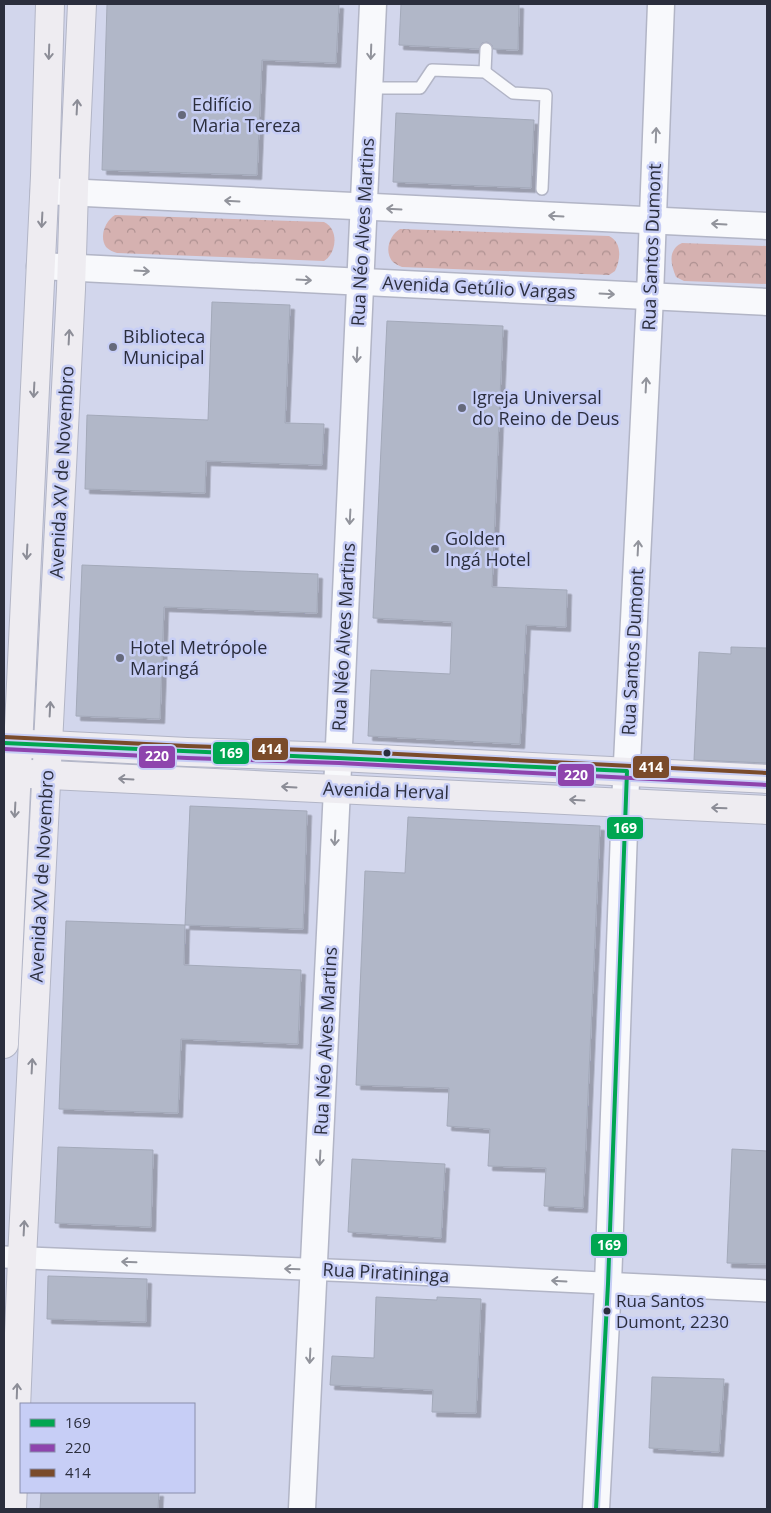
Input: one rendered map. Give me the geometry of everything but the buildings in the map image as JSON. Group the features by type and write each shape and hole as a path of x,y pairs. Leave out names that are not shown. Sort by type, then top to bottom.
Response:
{"main road":[{"name":"Avenida XV de Novembro","path":"4,1044 11,743 44,191 50,4"},
{"name":"Avenida XV de Novembro","path":"12,1509 13,1257 47,775 71,289 82,4"},
{"name":"Avenida Herval","path":"11,743 187,752 338,756 767,779"},
{"path":"187,752 220,783"},
{"path":"448,793 498,765"},
{"name":"Avenida Herval","path":"10,773 767,810"}],"street":[{"name":"Rua Néo Alves Martins","path":"302,1509 315,1270 373,4"},
{"name":"Rua Santos Dumont","path":"596,1509 608,1284 625,802 650,296 661,4"},
{"path":"44,191 767,226"},
{"name":"Avenida Getúlio Vargas","path":"40,266 767,302"},
{"name":"Rua Piratininga","path":"13,1257 767,1291"}],"lane":[{"path":"485,72 486,49"},
{"path":"370,88 420,88 432,70 485,72 513,93 546,95 542,189"}],"green space":[{"path":"115,215 324,222 329,225 334,235 334,247 332,253 324,261 117,253 106,247 103,239 108,221"},
{"path":"400,229 609,236 616,242 619,256 615,271 609,275 402,267 392,261 388,252 389,243 393,235"},
{"path":"682,243 767,246 767,284 684,281 676,277 672,263 674,250"}],"transit line":[{"name":"414","path":"4,737 339,751 767,773"},
{"name":"169","path":"4,743 627,771 608,1284 596,1509"},
{"name":"220","path":"4,749 339,763 767,785"}],"place":[{"name":"Edifício Maria Tereza","path":"182,115"},
{"name":"Biblioteca Municipal","path":"113,347"},
{"name":"Igreja Universal do Reino de Deus","path":"462,408"},
{"name":"Golden Ingá Hotel","path":"435,549"},
{"name":"Hotel Metrópole Maringá","path":"120,658"},
{"name":"Rua Santos Dumont, 2230","path":"607,1311"}]}
